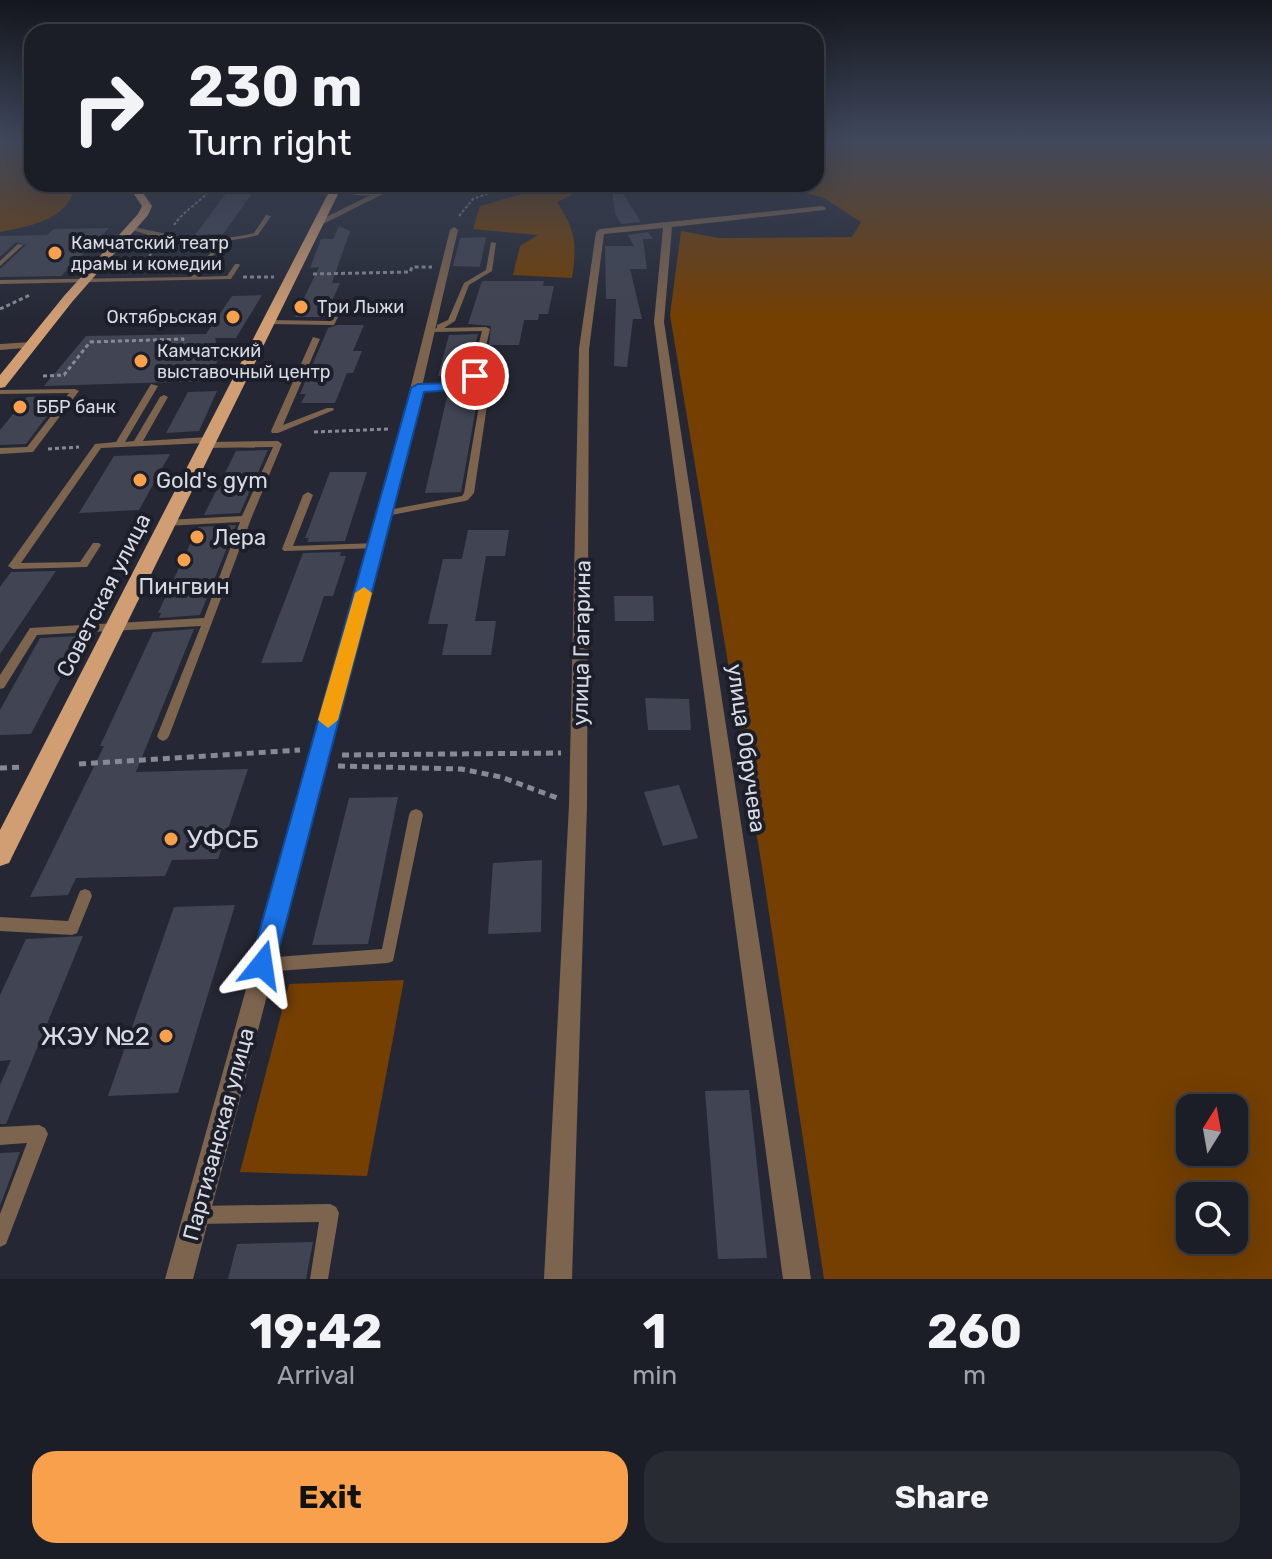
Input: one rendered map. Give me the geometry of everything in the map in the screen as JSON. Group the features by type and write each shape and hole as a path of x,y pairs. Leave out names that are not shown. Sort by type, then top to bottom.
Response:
{"main road":[{"path":"0,384 143,215 147,206 142,199"},
{"name":"Советская улица","path":"0,855 331,199"}],"street":[{"path":"320,222 370,199"},
{"name":"улица Гагарина","path":"558,1279 578,805 584,349 600,232 822,208"},
{"name":"улица Обручева","path":"668,224 659,322 797,1279"},
{"name":"Партизанская улица","path":"179,1279 262,965 323,757 408,429 454,230"},
{"path":"0,347 32,345"}],"lane":[{"path":"131,228 167,236 246,237 256,234 268,216"},
{"path":"432,330 451,321 466,284 489,271 493,243"},
{"path":"0,264 20,245"},
{"path":"193,278 212,253"},
{"path":"0,282 229,278 237,265"},
{"path":"269,322 331,323 334,317"},
{"path":"432,330 486,329 475,376 460,387"},
{"path":"266,444 275,431 316,339"},
{"path":"119,445 154,386"},
{"path":"386,513 465,498 485,392 460,387 418,388"},
{"path":"0,392 75,391 30,450 0,451"},
{"path":"137,444 164,397"},
{"path":"275,431 330,410"},
{"path":"96,545 83,565 13,566 98,446 278,444 163,736"},
{"path":"308,495 287,549 377,546"},
{"path":"166,523 246,519"},
{"path":"0,685 34,631 208,622"},
{"path":"262,965 388,956 416,815"},
{"path":"0,924 72,928 85,896"},
{"path":"0,1136 39,1134 0,1238"},
{"path":"196,1215 330,1213 319,1279"}],"path":[{"path":"167,236 183,212 196,208 204,199"},
{"path":"454,230 461,208 481,199"},
{"path":"138,270 161,243"},
{"path":"305,274 410,272 412,267 445,266"},
{"path":"229,278 278,277"},
{"path":"0,309 32,295"},
{"path":"64,375 90,342 183,339 178,354 235,352"},
{"path":"275,431 408,429"},
{"path":"30,450 98,446"},
{"path":"79,764 579,753"},
{"path":"323,757 433,766 500,777 578,805"},
{"path":"0,768 23,767"}],"shaded area":[{"path":"0,199 70,199 47,219 0,232"},
{"path":"505,199 564,199 557,202 574,238 572,278 513,275 520,246 538,235 473,229 480,206"},
{"path":"825,199 1272,199 1272,1279 824,1279 763,873 670,315 681,231 719,238 852,237 861,222"},
{"path":"404,980 367,1176 240,1172 289,984"}],"building":[{"path":"222,199 248,199 223,234 195,235"},
{"path":"613,199 626,199 641,222 621,224 615,213"},
{"path":"339,226 350,231 332,283 340,283 325,317 295,317 319,267 310,268 321,239 333,239"},
{"name":"Камчатский театр драмы и комедии","path":"109,228 61,276 0,277 0,269 26,245 16,242 0,257 0,236 47,235 54,229"},
{"path":"648,232 653,239 643,239 647,269 630,269 642,319 633,319 627,367 614,366 616,299 606,299 605,246 634,246 628,235"},
{"path":"486,237 480,267 453,266 460,238"},
{"path":"482,281 544,281 543,286 554,286 548,314 539,314 538,320 524,320 519,345 489,345 491,326 468,324"},
{"name":"Камчатский выставочный центр","path":"262,295 236,338 215,338 220,355 209,381 44,386 86,336 206,334 232,296"},
{"path":"364,325 353,351 362,351 353,373 347,373 335,403 301,403 306,394 300,394 328,328"},
{"path":"478,334 468,373 438,376 449,335"},
{"path":"217,391 199,431 166,433 188,392"},
{"path":"448,392 478,396 461,492 425,493"},
{"path":"62,396 26,444 0,445 0,430 27,397"},
{"path":"268,450 240,513 204,515 236,451"},
{"path":"170,454 139,510 79,513 114,456"},
{"path":"330,472 367,472 345,541 307,542 309,538 305,538"},
{"path":"236,525 200,615 159,618 161,613 158,613 198,527"},
{"path":"468,530 509,530 505,556 486,556 475,621 496,621 491,655 442,655 448,624 428,624 443,559 462,559"},
{"path":"341,552 340,556 346,556 333,596 324,596 302,662 261,663 303,553"},
{"path":"56,571 0,654 0,587 11,572"},
{"path":"614,596 653,596 654,621 615,621"},
{"name":"УФСБ","path":"194,629 136,772 248,769 218,859 172,860 165,876 76,878 68,895 30,897 104,746 100,746 153,632"},
{"path":"82,636 31,734 0,735 0,710 40,638"},
{"path":"645,698 689,699 691,730 648,730"},
{"path":"679,785 698,838 663,846 644,792"},
{"path":"398,797 368,944 312,945 349,798"},
{"path":"542,860 541,932 488,934 493,863"},
{"path":"235,905 178,1093 108,1096 174,907"},
{"path":"83,936 6,1124 0,1124 0,1085 11,1060 0,1061 0,995 26,939"},
{"path":"749,1090 767,1258 718,1259 705,1091"},
{"path":"20,1152 0,1206 0,1153"},
{"path":"313,1242 306,1279 228,1279 237,1244"}],"slow traffic":[{"path":"328,720 364,593"}],"place":[{"name":"Камчатский театр драмы и комедии","path":"55,253"},
{"name":"Три Лыжи","path":"301,307"},
{"name":"Октябрьская","path":"233,317"},
{"name":"Камчатский выставочный центр","path":"141,361"},
{"name":"ББР банк","path":"20,407"},
{"name":"Gold's gym","path":"140,480"},
{"name":"Лера","path":"197,537"},
{"name":"Пингвин","path":"184,560"},
{"name":"УФСБ","path":"171,839"},
{"name":"ЖЭУ №2","path":"166,1036"}],"route":[{"path":"262,965 418,388 460,387 475,376"}]}
